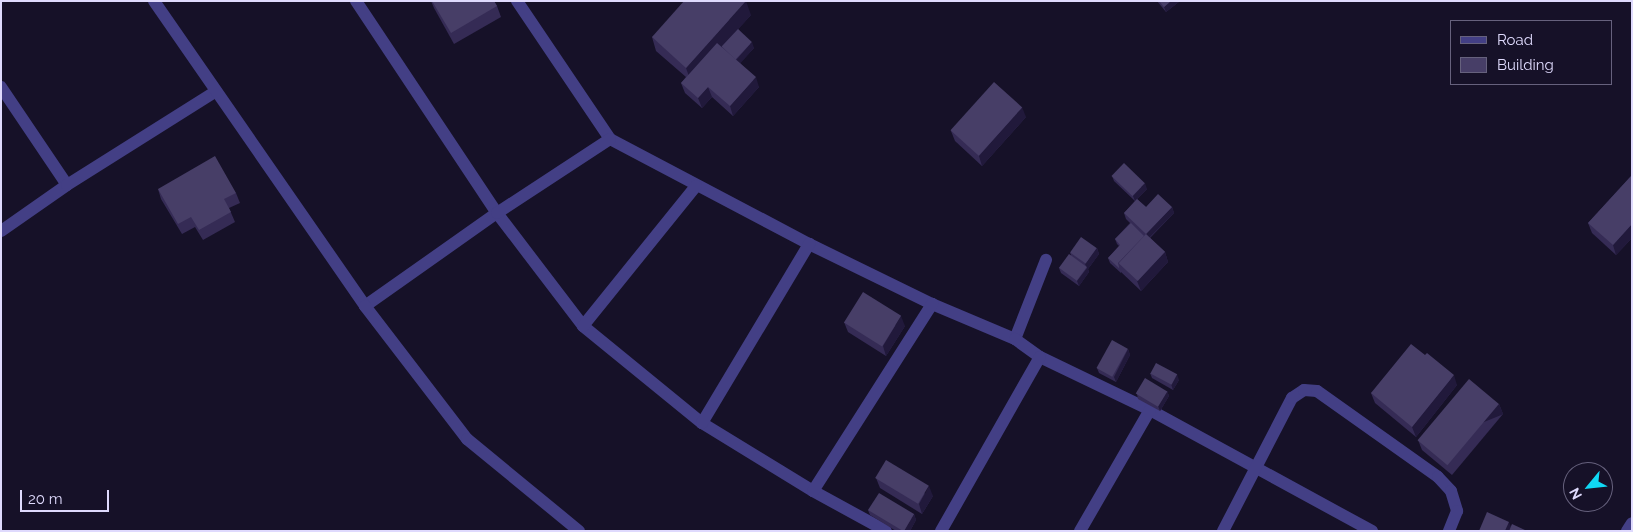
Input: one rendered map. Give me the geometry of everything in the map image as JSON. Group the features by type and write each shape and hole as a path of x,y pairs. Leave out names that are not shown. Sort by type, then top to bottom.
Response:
{"street":[{"path":"154,1 365,306 467,439 579,531"},
{"path":"356,1 497,213 584,326 702,423 813,491 886,531"},
{"path":"522,3 610,139 809,244 932,304 1015,338 1040,357 1150,410 1372,531"},
{"path":"1,87 67,184"},
{"path":"1,231 67,184 216,91"},
{"path":"365,306 497,213 610,139"},
{"path":"584,326 696,186"},
{"path":"702,423 809,244"},
{"path":"1015,338 1046,260"},
{"path":"813,491 932,304"},
{"path":"941,531 1040,357"},
{"path":"1223,531 1292,398 1304,390 1317,391 1438,477 1450,491 1456,511 1449,531"},
{"path":"1080,531 1150,410"},
{"path":"1627,531 1632,523"}],"building":[{"path":"432,1 494,1 497,6 451,33"},
{"path":"684,1 746,1 686,68 652,37"},
{"path":"1159,1 1171,1 1164,7"},
{"path":"738,29 752,42 736,60 722,47"},
{"path":"717,43 756,77 730,106 708,87 698,98 681,83"},
{"path":"994,82 1022,107 979,156 951,130"},
{"path":"215,156 236,193 224,199 231,212 199,230 191,217 178,224 158,189"},
{"path":"1124,163 1145,183 1132,196 1111,176"},
{"path":"1632,175 1632,224 1613,245 1588,223"},
{"path":"1158,194 1172,207 1146,234 1124,213 1137,199 1146,207"},
{"path":"1131,223 1144,236 1118,263 1119,268 1108,258 1120,245 1115,239"},
{"path":"1146,234 1165,252 1138,281 1119,263"},
{"path":"1081,237 1097,248 1086,263 1070,253"},
{"path":"1069,254 1087,267 1077,281 1059,268"},
{"path":"863,292 901,316 882,346 844,323"},
{"path":"1112,340 1128,349 1112,377 1096,368"},
{"path":"1411,344 1425,355 1427,353 1454,375 1412,427 1371,393"},
{"path":"1156,363 1177,374 1172,385 1150,374"},
{"path":"1145,378 1167,391 1158,407 1136,393"},
{"path":"1469,379 1499,404 1447,465 1418,440"},
{"path":"886,460 929,486 918,504 875,478"},
{"path":"879,493 914,514 904,531 868,510"},
{"path":"1487,512 1509,522 1505,531 1479,531"},
{"path":"1512,524 1527,531 1509,531"}]}
